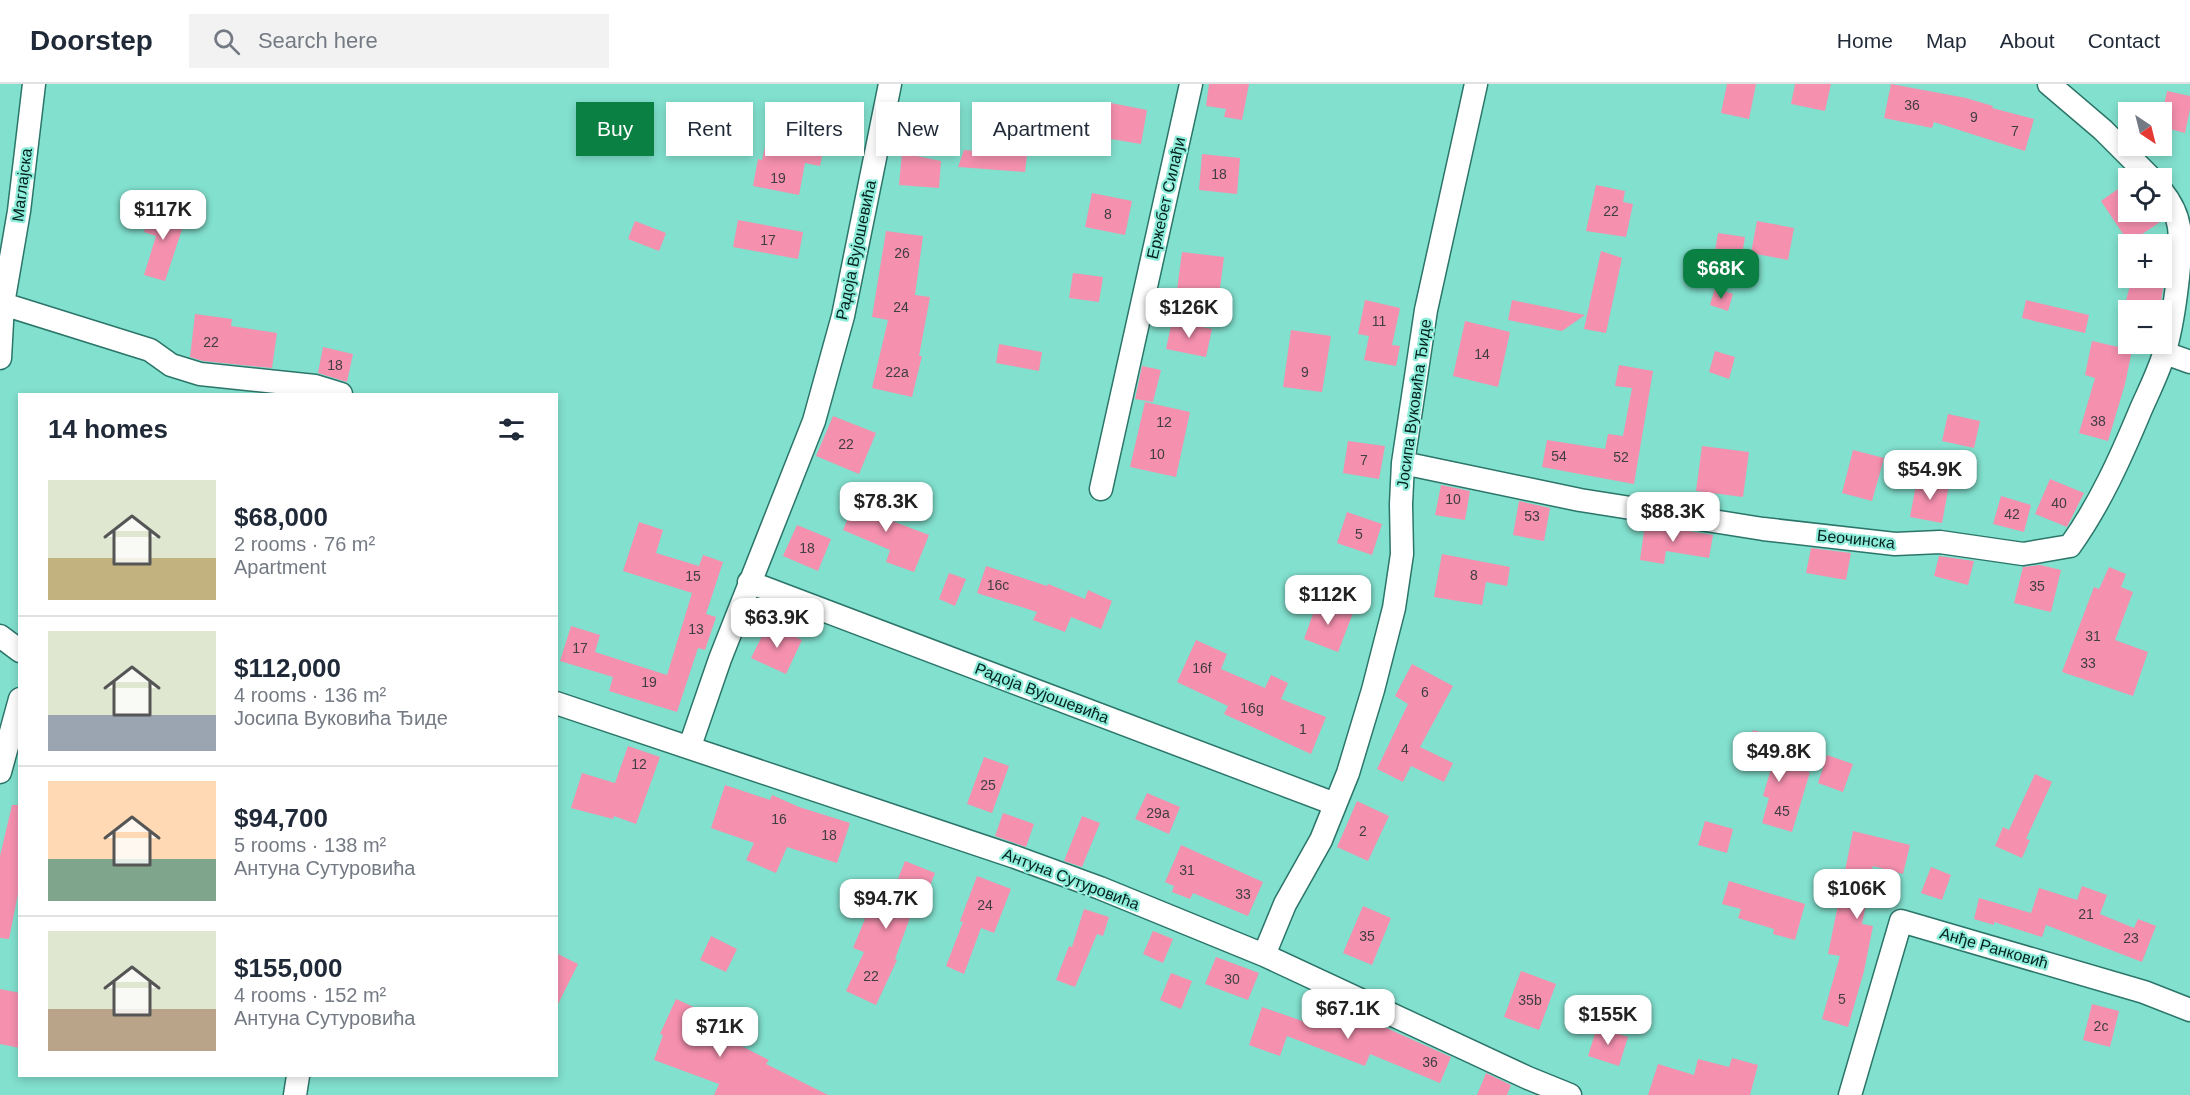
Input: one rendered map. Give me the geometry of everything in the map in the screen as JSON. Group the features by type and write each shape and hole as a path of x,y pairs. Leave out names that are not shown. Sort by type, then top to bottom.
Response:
{"street":[{"name":"Маглајска","path":"0,358 3,304 19,211 34,84"},
{"name":"Радоја Вујошевића","path":"690,746 720,659 814,421 843,316 890,84"},
{"name":"Ержебет Силађи","path":"1101,489 1191,84"},
{"name":"Јосипа Вуковића Ђиде","path":"1264,955 1286,904 1321,840 1348,773 1394,608 1402,554 1403,464 1426,310 1476,84"},
{"path":"2049,84 2103,130 2141,168"},
{"name":"Беочинска","path":"2172,207 2179,227 2178,263 2172,311"},
{"path":"3,304 150,350 171,365 200,374 315,386 337,393"},
{"name":"Беочинска","path":"1403,464 1580,500 1763,529 1895,544 1940,542 2023,554 2070,546 2088,521 2121,457 2164,354"},
{"path":"2167,354 2190,362"},
{"name":"Радоја Вујошевића","path":"750,582 1335,804"},
{"path":"0,636 18,650"},
{"name":"Антуна Сутуровића","path":"558,704 690,746 1100,888 1264,955 1528,1078 1570,1095"},
{"path":"0,772 18,706"},
{"name":"Анђе Ранковић","path":"1850,1095 1901,921 2144,992 2190,1010"},
{"path":"295,1095 298,1077"}],"building":[{"path":"1209,84 1249,84 1242,120 1224,117 1226,109 1206,106"},
{"path":"1727,84 1756,84 1749,119 1721,113"},
{"path":"1795,84 1831,84 1825,111 1791,104"},
{"path":"1891,84 1966,98 1993,106 1992,108 2034,119 2025,151 1934,122 1932,128 1884,118"},
{"path":"2167,91 2190,96 2185,133 2172,130 2172,102 2165,102"},
{"path":"1111,103 1147,110 1141,144 1111,139"},
{"path":"765,147 765,156 822,156 820,166 805,163 799,195 753,186 758,159 762,160"},
{"path":"964,150 972,151 972,156 1027,156 1025,172 958,167"},
{"path":"1202,154 1240,158 1237,194 1199,190"},
{"path":"902,156 917,156 941,161 939,188 899,185"},
{"path":"1596,185 1625,191 1623,202 1633,204 1626,237 1586,231"},
{"path":"2118,189 2118,222 2160,222 2142,234 2123,234 2101,201"},
{"path":"1092,193 1132,201 1125,235 1085,227"},
{"path":"152,207 186,217 165,281 144,275 156,236 144,232"},
{"path":"738,220 803,232 798,259 733,247"},
{"path":"635,221 666,233 659,251 628,239"},
{"path":"1757,221 1794,228 1788,260 1751,253"},
{"path":"886,231 923,236 915,295 930,297 919,356 922,356 912,397 872,388 888,320 872,317"},
{"path":"1718,233 1745,237 1742,255 1715,251"},
{"path":"1601,251 1622,258 1606,333 1584,329"},
{"path":"1182,252 1224,257 1219,296 1177,290"},
{"path":"1073,273 1103,277 1099,302 1069,298"},
{"path":"1715,288 1733,294 1728,311 1710,305"},
{"path":"2129,288 2163,288 2161,300 2126,300"},
{"path":"1365,300 1400,308 1392,345 1400,346 1396,366 1364,360 1369,336 1358,334"},
{"path":"1512,300 1585,315 1562,331 1508,320"},
{"path":"2026,300 2089,315 2085,333 2022,318"},
{"path":"195,314 232,319 231,326 277,333 272,368 203,361 190,357"},
{"path":"1172,321 1212,329 1206,357 1166,349"},
{"path":"1465,321 1510,332 1498,387 1453,376"},
{"path":"1291,330 1331,336 1322,392 1283,387"},
{"path":"2092,341 2118,347 2118,354 2131,354 2108,441 2079,433 2095,378 2085,375"},
{"path":"999,344 1042,352 1039,371 996,363"},
{"path":"323,347 353,354 347,382 318,373"},
{"path":"1715,351 1735,357 1729,379 1709,372"},
{"path":"1619,365 1653,371 1634,484 1542,467 1547,440 1605,449 1608,434 1623,436 1632,388 1615,386"},
{"path":"1142,366 1161,370 1153,402 1135,399"},
{"path":"1145,402 1190,412 1176,477 1130,467"},
{"path":"1948,414 1980,421 1974,448 1942,441"},
{"path":"833,416 876,433 859,474 816,456"},
{"path":"1348,441 1385,446 1379,479 1343,473"},
{"path":"1702,446 1749,452 1743,497 1696,491"},
{"path":"1853,450 1884,458 1872,501 1842,493"},
{"path":"1917,479 1949,485 1942,523 1910,517"},
{"path":"2050,479 2084,493 2067,527 2035,514"},
{"path":"1441,485 1470,491 1465,520 1435,515"},
{"path":"859,493 885,504 879,516 929,535 914,572 886,562 890,550 843,530"},
{"path":"2001,496 2031,505 2024,532 1993,524"},
{"path":"1519,501 1550,508 1544,541 1513,535"},
{"path":"1347,512 1382,524 1372,555 1337,543"},
{"path":"639,522 663,530 656,553 699,566 703,555 723,562 706,614 716,617 705,650 698,648 677,712 609,691 613,677 560,661 571,626 600,635 595,652 667,675 692,593 623,571"},
{"path":"1645,524 1713,535 1709,558 1666,551 1664,564 1640,560"},
{"path":"797,525 831,539 818,571 783,556"},
{"path":"1811,548 1851,553 1846,580 1806,573"},
{"path":"1442,554 1510,567 1507,586 1486,582 1482,605 1434,597"},
{"path":"1939,556 1974,561 1968,585 1934,576"},
{"path":"2040,565 2061,570 2051,612 2014,603 2023,567"},
{"path":"986,566 1047,586 1048,584 1085,599 1088,590 1112,601 1101,629 1071,617 1065,632 1033,620 1037,612 977,593"},
{"path":"2109,567 2126,574 2121,587 2133,592 2115,640 2148,652 2133,696 2062,672 2094,587 2099,589"},
{"path":"949,573 966,579 955,606 939,599"},
{"path":"1318,600 1353,613 1338,652 1304,639"},
{"path":"768,624 802,640 786,674 751,658"},
{"path":"1196,640 1227,654 1221,669 1265,688 1271,675 1288,683 1281,699 1326,717 1311,754 1224,714 1228,706 1177,682"},
{"path":"1412,664 1453,686 1420,747 1453,763 1444,782 1411,766 1403,782 1377,769 1408,704 1395,696"},
{"path":"1753,730 1783,738 1776,762 1810,772 1792,832 1762,823 1769,798 1763,796 1773,762 1747,756"},
{"path":"628,746 660,757 636,824 614,816 613,819 571,808 582,773 615,783"},
{"path":"1827,755 1853,764 1843,792 1818,783"},
{"path":"984,757 1009,766 992,813 967,804"},
{"path":"2035,774 2052,782 2026,839 2030,840 2022,858 1995,846 2003,827 2009,830"},
{"path":"725,785 770,800 772,795 799,807 850,823 837,863 787,847 776,873 746,860 754,843 711,828"},
{"path":"1147,793 1180,807 1169,834 1135,819"},
{"path":"1357,801 1389,816 1368,861 1337,847"},
{"path":"12,805 18,805 18,894 9,939 0,938 0,856"},
{"path":"1003,813 1034,824 1026,847 995,836"},
{"path":"1082,816 1100,823 1082,867 1064,861"},
{"path":"1705,821 1733,829 1727,853 1698,845"},
{"path":"1853,831 1910,845 1903,874 1873,866 1863,903 1866,904 1862,924 1873,926 1864,971 1848,1027 1822,1019 1840,956 1828,954"},
{"path":"1181,845 1263,882 1248,916 1193,893 1190,899 1172,892 1174,886 1165,882"},
{"path":"905,861 935,873 920,912 913,909 895,959 897,960 876,1005 846,991 864,952 853,948 865,919 855,915 864,890 890,899"},
{"path":"1931,867 1951,875 1942,900 1921,893"},
{"path":"977,876 1011,889 994,933 981,928 964,974 946,966"},
{"path":"1729,881 1805,904 1795,940 1773,934 1774,929 1738,918 1741,909 1722,904"},
{"path":"2082,886 2107,895 2100,914 2134,928 2138,919 2156,926 2142,962 2046,925 2042,937 1994,922 1994,925 1974,919 1979,898 2031,913 2039,888 2077,900"},
{"path":"1363,906 1391,918 1372,965 1343,953"},
{"path":"1084,909 1109,917 1103,936 1097,934 1075,987 1056,980 1069,946 1072,947"},
{"path":"1153,931 1173,939 1163,963 1143,954"},
{"path":"711,936 737,949 726,972 700,960"},
{"path":"558,954 578,964 558,1004"},
{"path":"1216,957 1259,973 1248,1000 1205,984"},
{"path":"1521,971 1556,984 1539,1030 1504,1017"},
{"path":"1171,973 1192,981 1181,1009 1160,1000"},
{"path":"0,989 18,993 18,1048 0,1044"},
{"path":"676,999 718,1018 712,1031 769,1060 766,1064 828,1095 714,1095 719,1084 654,1060 663,1035 660,1034"},
{"path":"1333,1004 1451,1057 1440,1083 1370,1054 1365,1066 1287,1036 1280,1056 1249,1045 1262,1007 1308,1023 1316,1005 1331,1011"},
{"path":"2092,1004 2119,1011 2110,1047 2083,1040"},
{"path":"1597,1027 1628,1037 1619,1066 1588,1056"},
{"path":"1732,1058 1758,1065 1750,1095 1648,1095 1658,1064 1694,1075 1698,1059 1729,1067"},
{"path":"1486,1073 1511,1085 1507,1095 1477,1095"}]}
